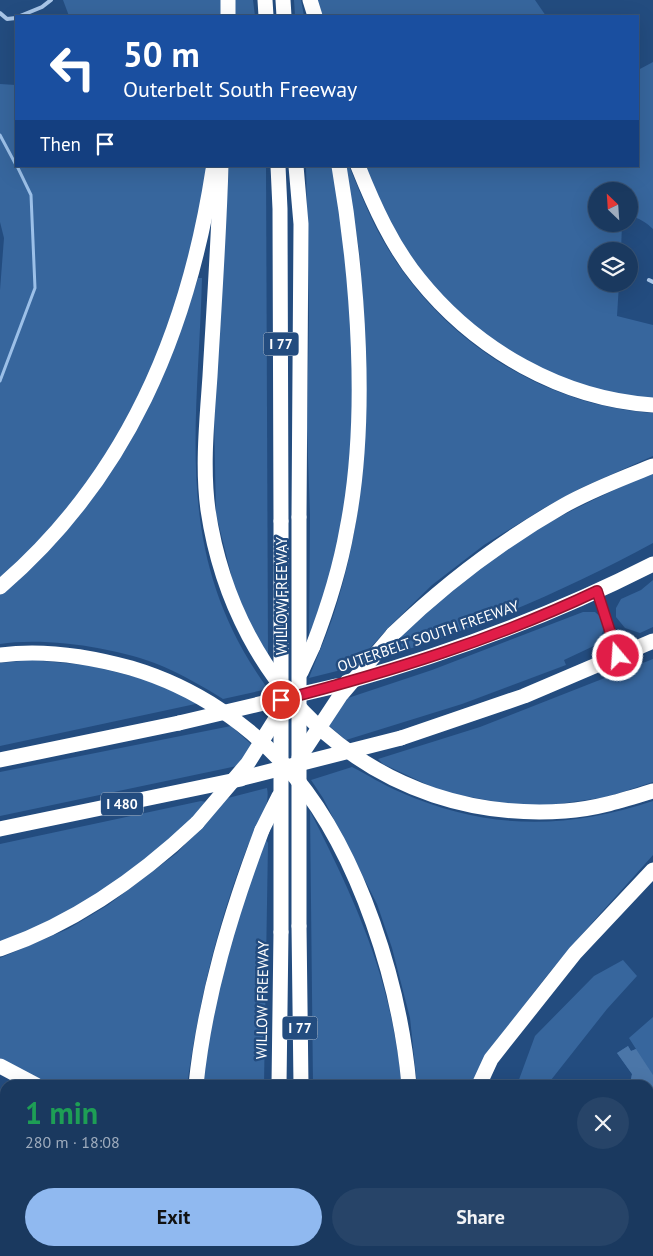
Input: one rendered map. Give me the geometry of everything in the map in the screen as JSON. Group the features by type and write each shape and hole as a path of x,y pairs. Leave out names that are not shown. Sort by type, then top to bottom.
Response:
{"highway":[{"path":"228,0 228,15"},
{"path":"265,0 266,15"},
{"path":"283,0 284,15"},
{"path":"310,0 314,15"},
{"path":"0,587 52,535 89,489 131,425 148,394 164,359 187,294 204,225 213,167"},
{"path":"221,167 206,448 208,507 217,559 226,587 237,615 262,661 294,701 330,737 363,762 421,791 484,808 526,812 567,811 597,807 653,790"},
{"name":"WILLOW FREEWAY","path":"278,167 280,219 281,522 279,1080"},
{"name":"WILLOW FREEWAY","path":"296,167 301,224 299,517 301,1080"},
{"path":"0,949 45,931 112,892 144,870 197,823 224,793 267,735 313,646 334,587 348,527 358,419 355,300 339,167"},
{"path":"358,167 380,218 419,280 453,316 480,340 537,374 567,387 623,402 653,405"},
{"path":"197,1080 207,1013 220,959 245,876 262,830 296,762 312,736 356,675 393,634 440,590 521,532 564,506 653,466"},
{"name":"OUTERBELT SOUTH FREEWAY","path":"0,760 178,723 336,686 470,643 597,591 653,564"},
{"name":"I 480","path":"0,829 243,778 401,738 524,696 653,640"},
{"path":"0,655 38,653 81,656 108,661 164,680 201,697 230,715 279,760 295,777 330,830 367,908 395,1001 408,1080"},
{"path":"482,1080 491,1059 575,953 653,870"},
{"path":"0,1066 27,1080"}],"lane":[{"path":"22,15 42,7 51,0"},
{"path":"0,13 7,19 15,18"},
{"path":"597,591 618,656"}],"shaded area":[{"path":"63,0 228,0 228,15 69,15"},
{"path":"234,0 253,0 255,15 235,15"},
{"path":"294,0 301,0 304,15 295,15"},
{"path":"310,0 535,0 545,15 315,15"},
{"path":"653,62 653,229 638,219 638,182 588,182 588,232 622,232 621,242 588,242 588,292 618,292 617,316 653,325 653,405 623,402 512,360 419,280 359,167 639,167 639,69"},
{"path":"0,84 15,85 15,167 213,167 187,294 110,460 0,587 0,290 4,238 0,222"},
{"path":"229,167 266,167 268,657 253,632 234,586 216,514 214,416"},
{"path":"306,167 333,167 348,281 352,342 353,404 350,466 342,526 329,583 309,636 310,515 307,429 309,317"},
{"path":"346,167 349,167 384,242 407,277 434,308 464,336 498,361 534,381 572,397 612,408 653,413 653,456 581,488 544,508 484,545 432,585 389,627 353,667 309,678 331,621 346,570 355,526 365,438 366,393 363,304 359,248"},
{"path":"198,278 202,278 196,440 197,491 203,540 216,590 237,639 268,689 223,699 193,681 162,666 125,654 60,643 19,642 0,644 0,594 71,521 184,320"},
{"path":"653,472 653,543 587,577 519,608 450,635 380,658 447,595 520,540 569,512"},
{"path":"653,580 653,627 640,633 625,628 616,617 616,608 621,599 641,590"},
{"path":"583,612 595,612 603,619 604,628 598,644 564,660 566,665 462,704 346,740 328,725 348,698 432,670"},
{"path":"653,659 653,782 607,797 551,805 514,805 443,792 383,764 378,759 480,727"},
{"path":"31,660 87,665 144,679 200,703 0,746 0,663"},
{"path":"231,726 252,745 237,766 0,816 0,772"},
{"path":"352,767 394,789 463,814 526,822 588,817 653,801 653,855 579,937 533,994 511,1023 475,1080 416,1080 410,1018 392,948 377,904 323,798 311,780"},
{"path":"267,788 268,795 265,810 248,845 218,934 203,993 188,1080 40,1080 0,1058 0,958 68,929 108,905 177,853 228,798"},
{"path":"201,801 207,802 190,822 160,848 86,903 0,944 0,844"},
{"path":"310,811 349,891 371,946 388,1003 399,1058 401,1080 313,1080"},
{"path":"265,838 268,843 264,1080 201,1080 213,1014 234,931"},
{"path":"623,960 637,976 607,1009 551,1080 519,1080 535,1036 594,976"},
{"path":"653,1017 653,1080 629,1080 632,1074 617,1053 628,1046 631,1051 636,1049 629,1038"}],"building":[{"path":"628,1046 631,1051 636,1049 653,1075 653,1080 629,1080 632,1074 617,1053"}],"waterway":[{"path":"0,135 15,163"},
{"path":"0,381 35,288 31,195 17,167"}],"route":[{"path":"281,700 350,682 434,656 528,622 597,591 618,656"}]}
